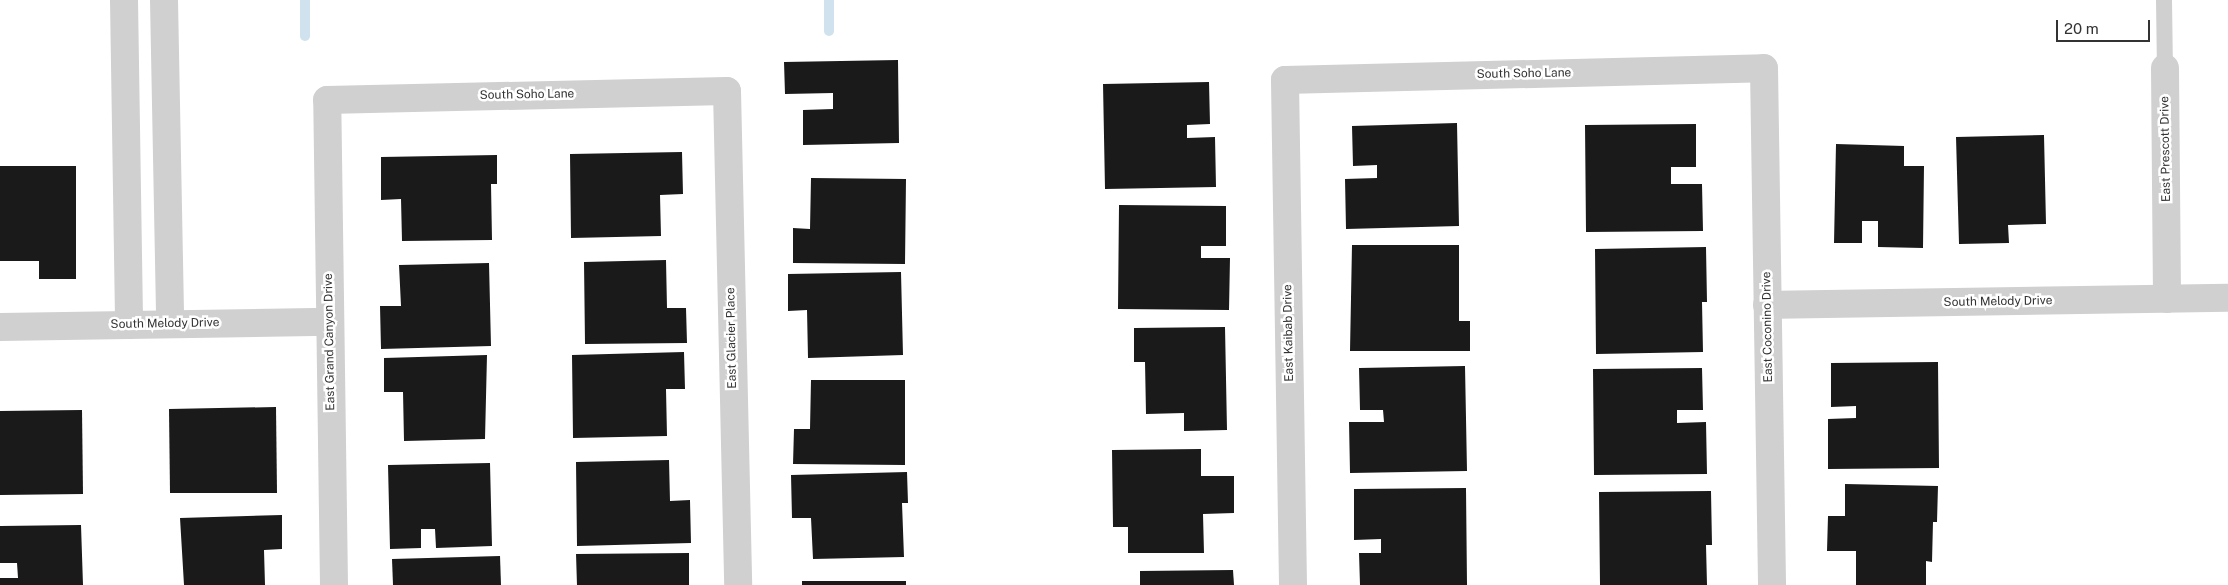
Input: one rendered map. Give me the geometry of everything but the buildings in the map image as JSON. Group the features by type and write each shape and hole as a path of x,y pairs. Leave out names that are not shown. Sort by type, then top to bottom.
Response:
{"street":[{"path":"124,0 129,325"},
{"path":"164,0 170,324"},
{"name":"South Soho Lane","path":"1285,80 1764,68"},
{"name":"East Coconino Drive","path":"1764,68 1772,585"},
{"name":"East Prescott Drive","path":"2165,68 2167,299"},
{"name":"East Kaibab Drive","path":"1285,80 1293,585"},
{"name":"South Soho Lane","path":"327,100 726,91"},
{"name":"East Glacier Place","path":"726,91 738,585"},
{"name":"East Grand Canyon Drive","path":"327,100 334,585"},
{"name":"South Melody Drive","path":"1767,306 2228,298"},
{"name":"South Melody Drive","path":"0,327 329,322"}],"lane":[{"name":"East Prescott Drive","path":"2164,0 2165,68"}],"waterway":[{"path":"305,0 305,36"},
{"path":"829,0 829,31"}]}
